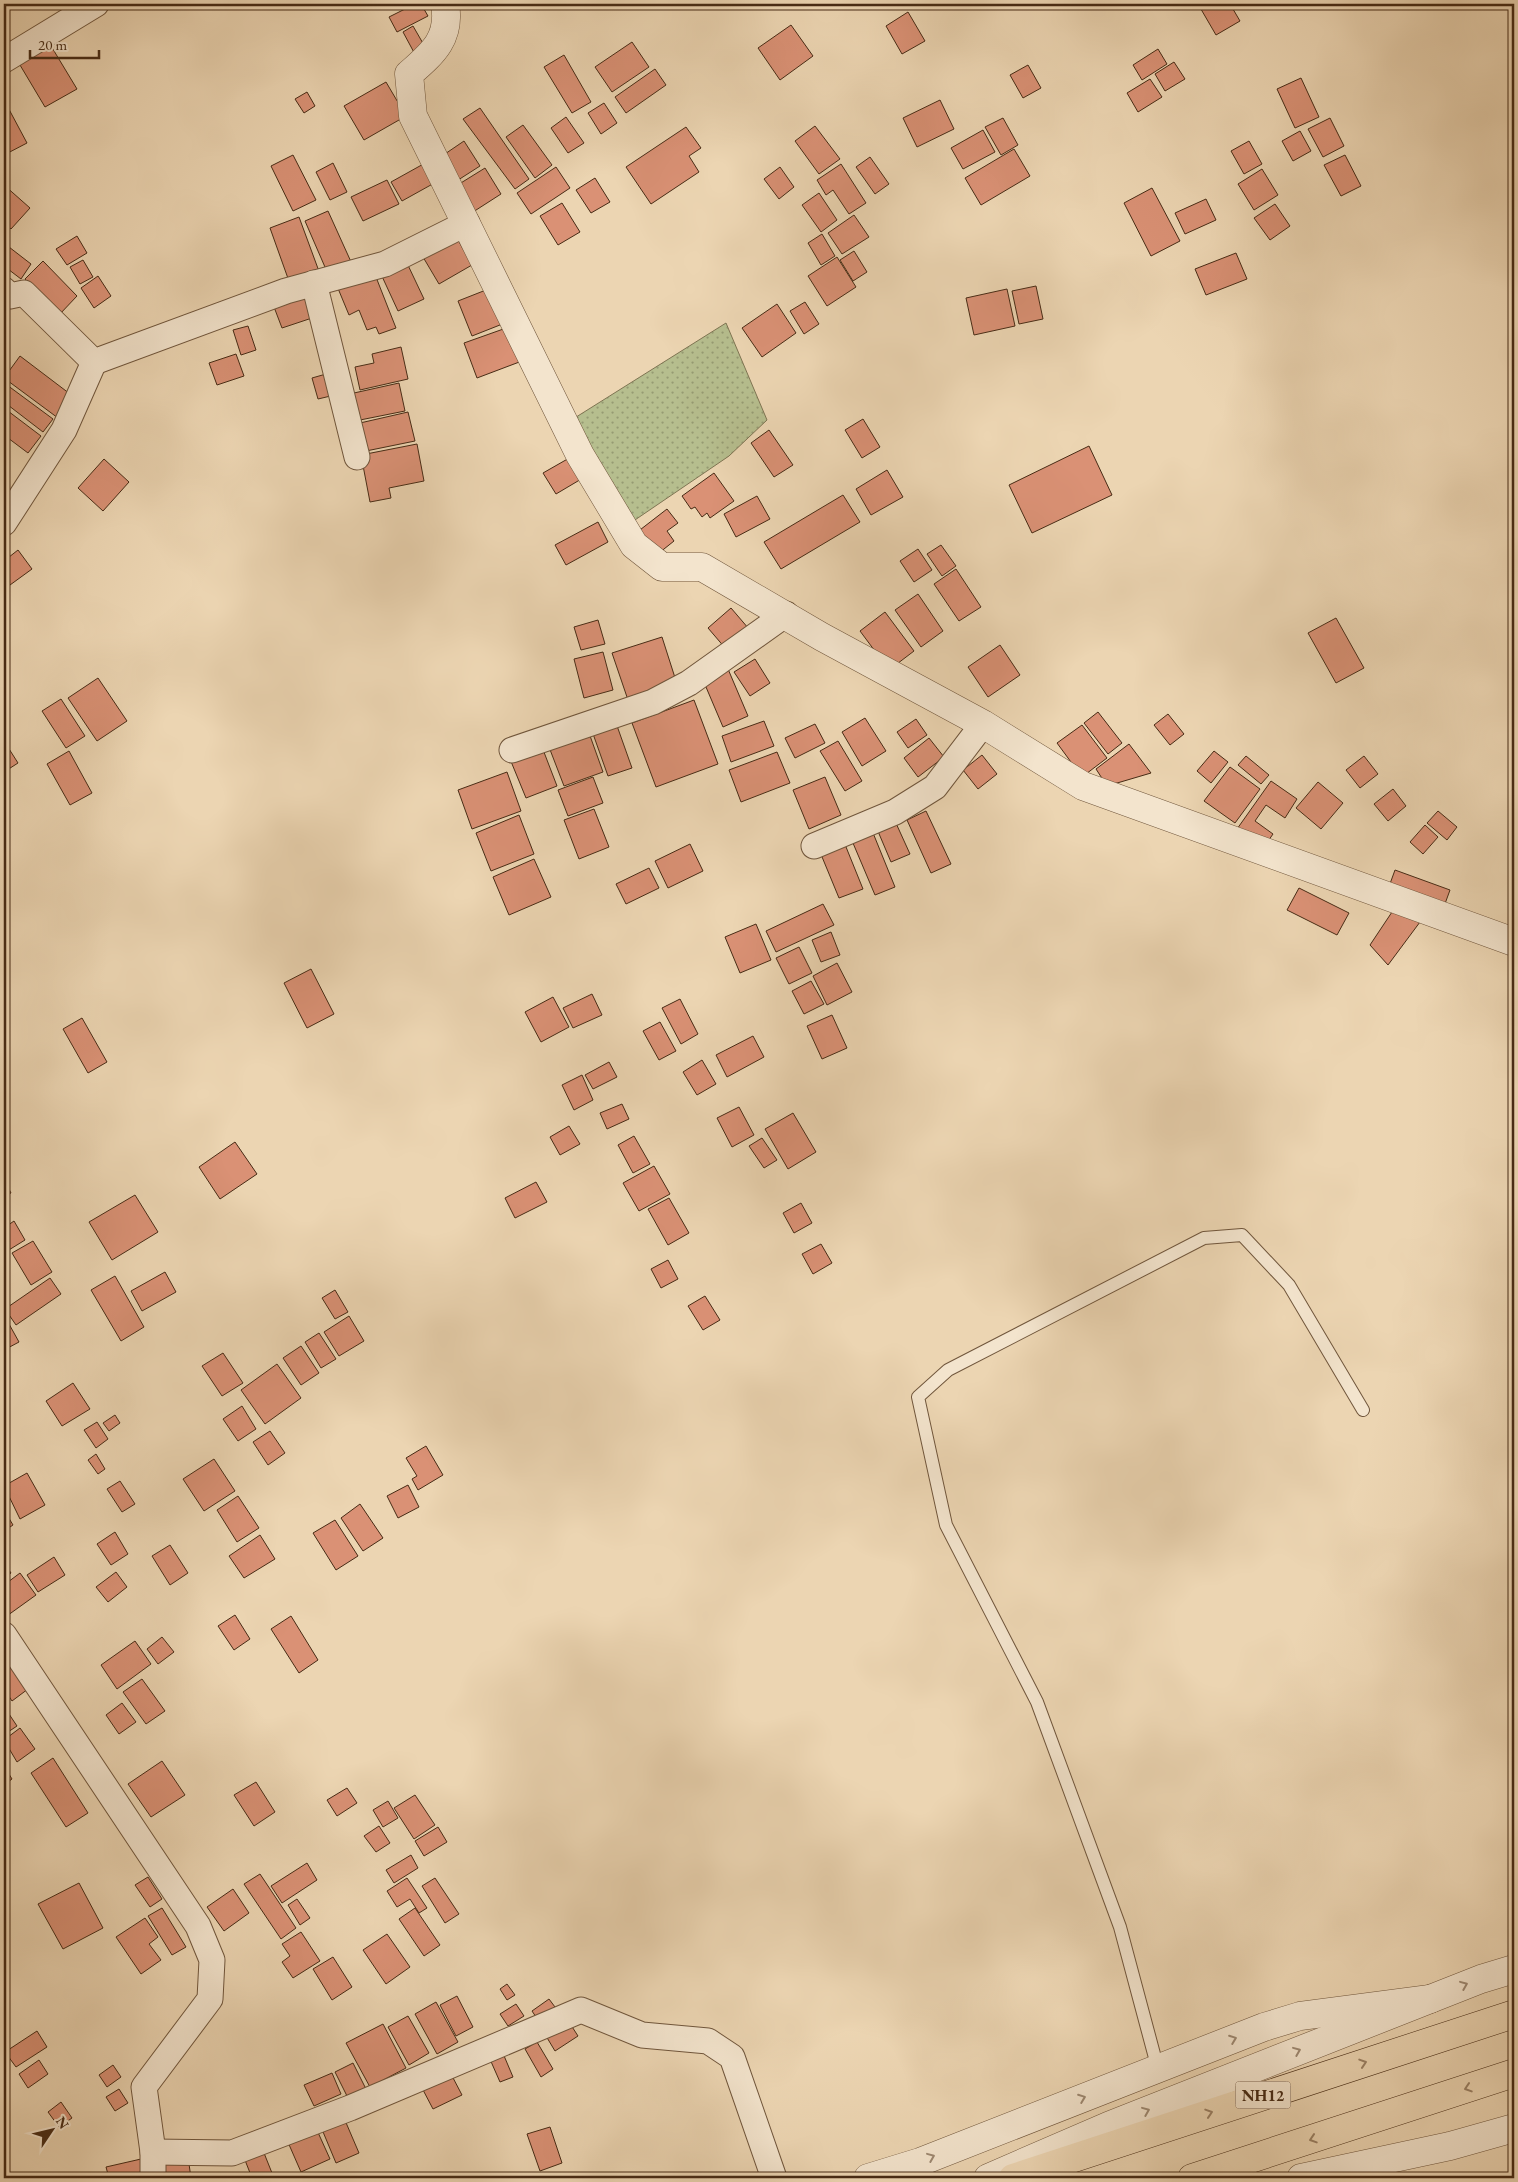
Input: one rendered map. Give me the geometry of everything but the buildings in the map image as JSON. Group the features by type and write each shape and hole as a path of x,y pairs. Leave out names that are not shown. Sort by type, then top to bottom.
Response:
{"highway":[{"name":"NH12","path":"1013,2178 1514,2014"},
{"path":"1192,2178 1514,2073"}],"street":[{"path":"4,60 96,4"},
{"path":"445,4 445,34 429,56 409,74 413,116 468,223 580,455 634,544 662,567 702,567 822,636 983,724 1083,786 1514,942"},
{"path":"4,523 64,430 94,362 286,291 385,264 468,223"},
{"path":"314,283 357,457"},
{"path":"4,290 10,296 24,293 94,362"},
{"path":"512,750 653,702 689,682 786,614"},
{"path":"814,846 895,812 935,787 983,724"},
{"path":"4,1635 198,1926 212,1960 210,2000 144,2087 153,2152 153,2178"},
{"path":"988,2178 1108,2126 1481,1979 1514,1969"},
{"path":"868,2178 920,2162 1255,2030 1300,2016 1430,1999"},
{"path":"153,2152 232,2153 358,2105 581,2010 642,2035 708,2041 732,2057 774,2178"},
{"path":"1301,2178 1450,2146 1514,2128"},
{"path":"1390,2178 1450,2146"}],"lane":[{"path":"1158,2069 1120,1927 1037,1702 946,1526 918,1397 948,1370 1204,1238 1242,1235 1289,1286 1363,1410"}],"green space":[{"path":"726,323 767,420 729,456 632,522 573,419"}]}
